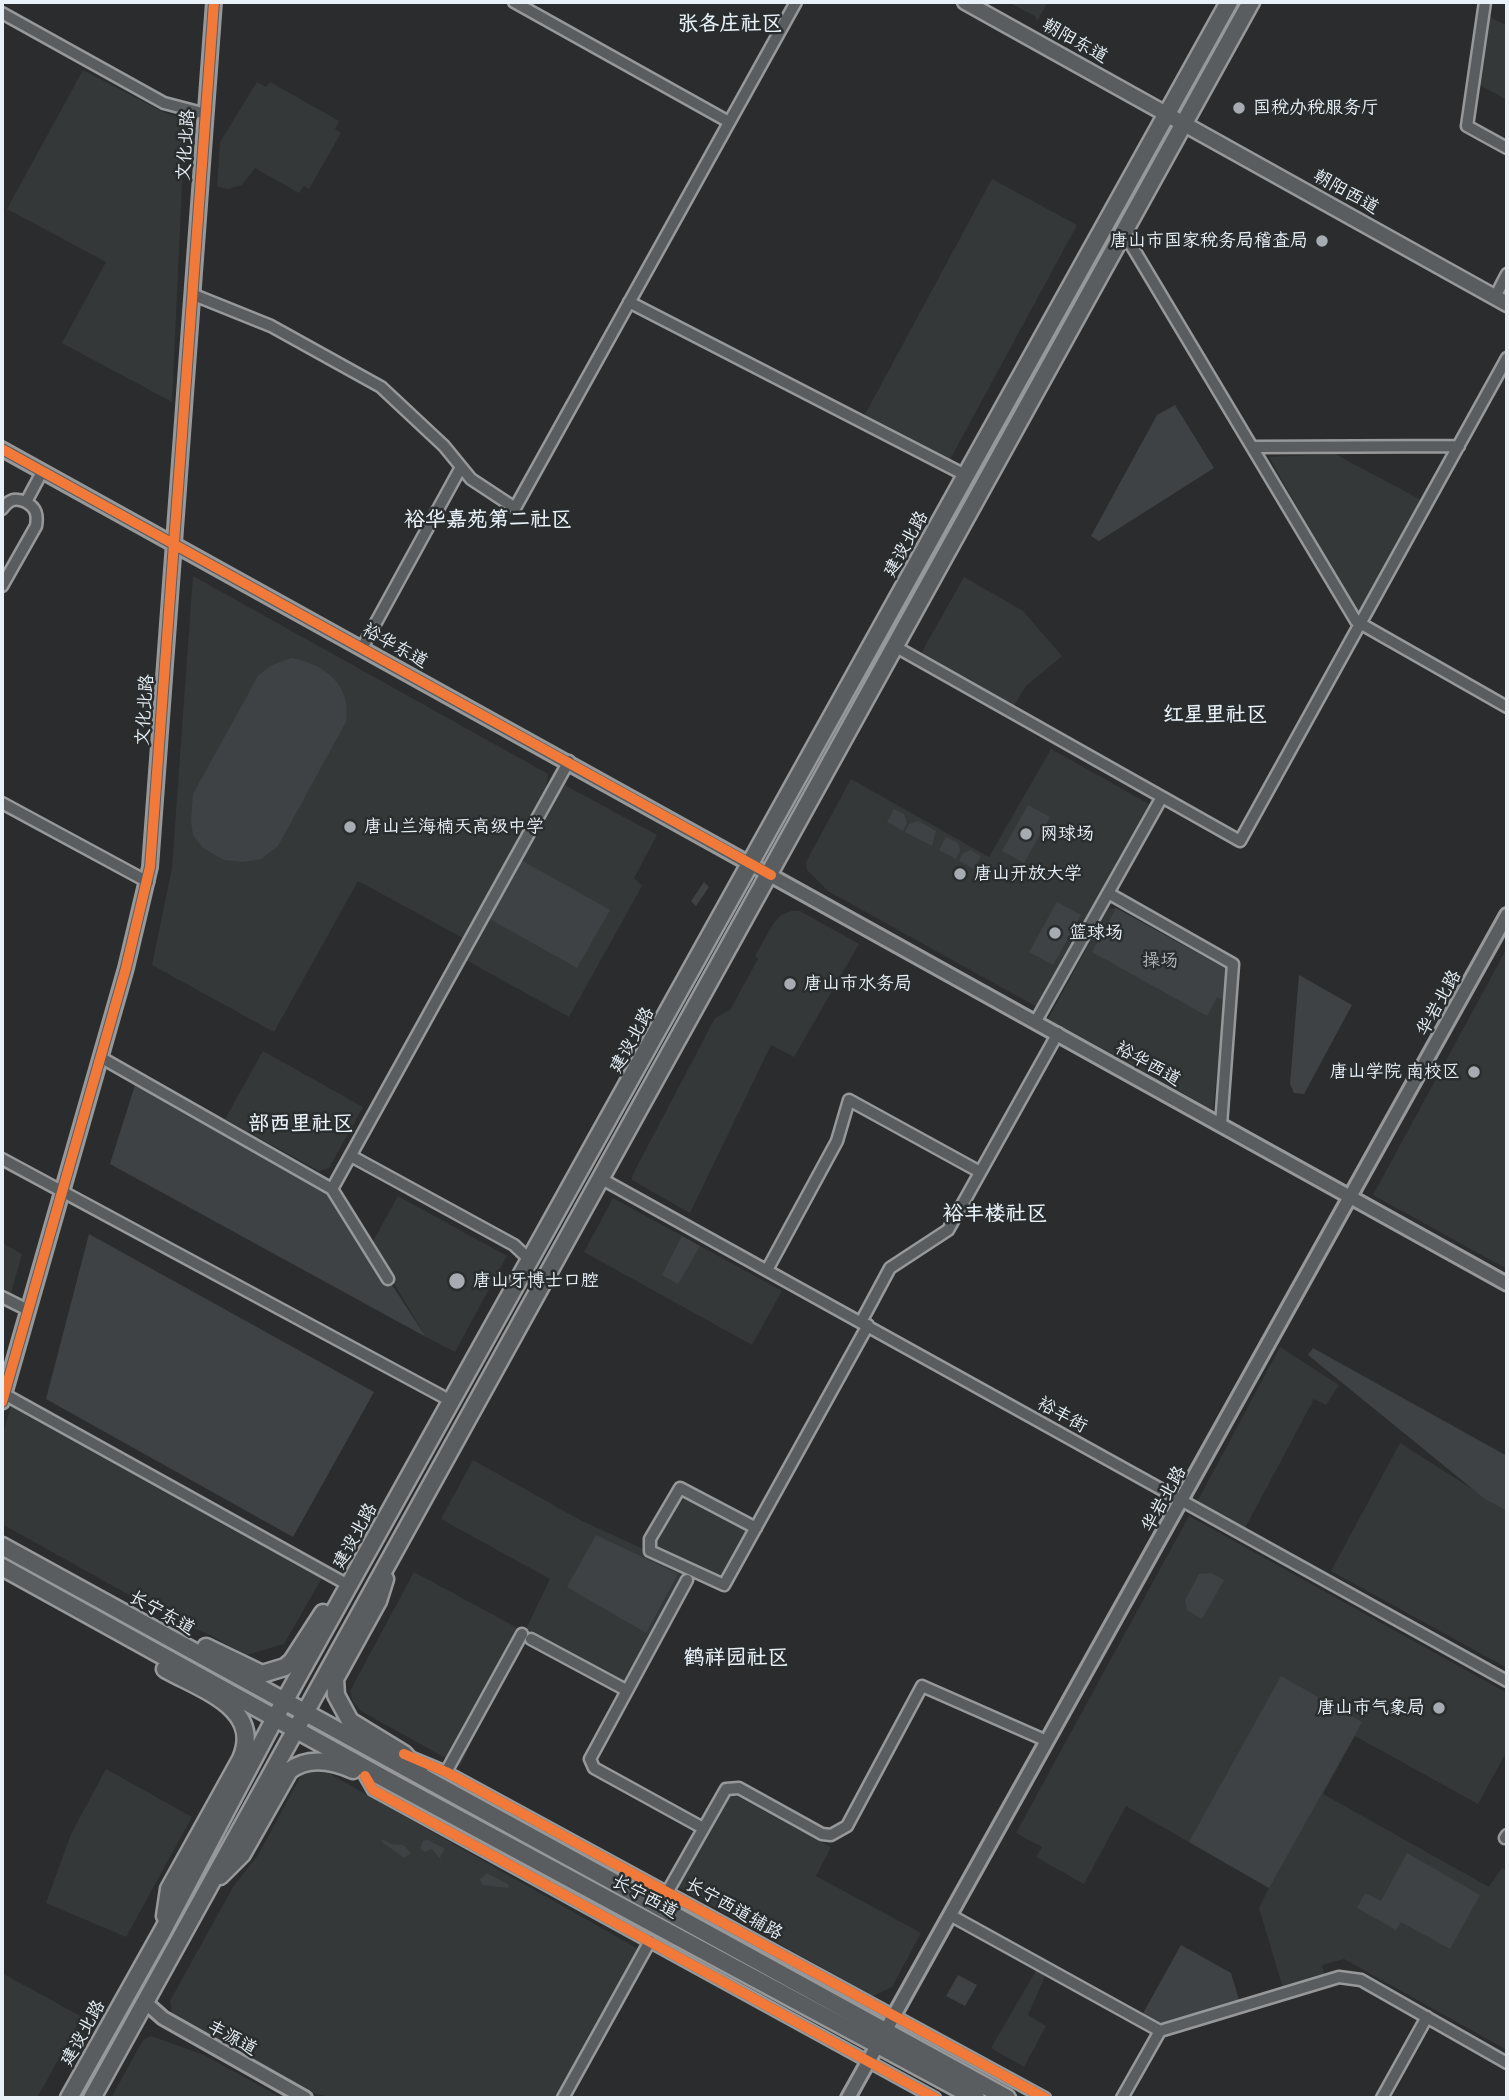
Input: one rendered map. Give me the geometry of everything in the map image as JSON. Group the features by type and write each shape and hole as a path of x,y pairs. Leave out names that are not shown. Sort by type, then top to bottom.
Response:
{"main road":[{"name":"朝阳东道","path":"965,2 1166,114"},
{"name":"建设北路","path":"69,2098 162,1932 275,1718 1229,2"},
{"path":"92,2098 1251,2"},
{"name":"朝阳西道","path":"1166,114 1501,300"},
{"path":"138,1622 168,1628 262,1674 285,1667 292,1661 341,1581 375,1540"},
{"name":"长宁东道","path":"2,1546 305,1713"},
{"path":"393,1550 378,1601 335,1679 336,1695 350,1721 404,1754 428,1781"},
{"name":"长宁东道","path":"2,1567 296,1729"},
{"path":"130,1638 148,1659 242,1717 248,1737 241,1759 169,1889 162,1932"},
{"name":"长宁西道","path":"305,1713 659,1908 881,2038 976,2098"},
{"name":"长宁西道","path":"296,1729 387,1780 881,2038 1007,2098"},
{"path":"206,1890 242,1854 278,1785 296,1765 321,1761 342,1765 365,1776 387,1780"}],"street":[{"name":"文化北路","path":"3,1398 148,882 214,2"},
{"path":"514,2 729,122"},
{"path":"194,295 271,326 381,387 444,446 460,469 515,508 796,2"},
{"path":"1485,2 1467,126 1507,148"},
{"path":"2,13 164,103 206,114"},
{"path":"1124,233 1360,625 1507,706"},
{"path":"1501,300 1507,274"},
{"path":"629,302 965,475"},
{"path":"896,647 1240,841 1507,358"},
{"path":"1255,447 1458,446"},
{"name":"裕华东道","path":"2,449 771,874"},
{"path":"362,648 460,469"},
{"path":"26,502 42,472"},
{"path":"2,509 9,501 18,499 34,507 37,516 36,526 2,586"},
{"path":"332,1189 569,761"},
{"path":"1036,1021 1162,797"},
{"path":"2,803 148,882"},
{"name":"裕华西道","path":"771,874 1507,1284"},
{"path":"1108,893 1233,964 1221,1125"},
{"name":"华岩北路","path":"848,2098 1507,915"},
{"path":"755,1528 680,1488 650,1539 650,1551 724,1585 755,1528 864,1324 890,1268 948,1230 1058,1033"},
{"path":"100,1057 332,1189 388,1279"},
{"path":"767,1270 837,1141 849,1100 980,1172"},
{"path":"351,1156 502,1238 531,1261"},
{"path":"2,1159 451,1401"},
{"name":"裕丰街","path":"600,1178 1507,1681"},
{"path":"2,1297 28,1310"},
{"path":"3,1398 341,1581"},
{"path":"687,1580 590,1759 594,1768 703,1828"},
{"path":"446,1772 526,1636 626,1689"},
{"path":"659,1908 722,1794 734,1787 821,1834 840,1832 847,1826 922,1686 1047,1741"},
{"name":"长宁西道辅路","path":"404,1754 446,1772 1045,2098"},
{"path":"365,1776 373,1790 935,2098"},
{"path":"950,1915 1160,2031"},
{"path":"563,2098 650,1941"},
{"path":"1122,2098 1160,2031 1339,1977 1361,1980 1507,2063"},
{"name":"丰源道","path":"145,2001 163,2018 291,2095 305,2098"},
{"path":"1382,2098 1427,2017"}],"shaded area":[{"path":"1008,2 1048,2 1037,21 1035,16"},
{"path":"1488,16 1507,26 1507,100 1478,84"},
{"path":"83,70 165,113 185,119 172,402 62,343 106,262 7,209"},
{"path":"257,82 266,87 270,82 339,121 335,129 341,133 309,189 304,186 299,193 255,168 242,185 228,189 217,187 220,142"},
{"path":"992,179 1077,225 947,465 862,420"},
{"path":"1335,454 1423,501 1358,615 1269,457"},
{"name":"唐山兰海楠天高级中学","path":"193,576 548,774 546,787 465,939 358,881 274,1032 152,965 172,868"},
{"path":"964,577 1023,611 1062,656 1026,686 1013,707 920,655"},
{"name":"唐山开放大学","path":"1051,749 1149,804 1037,1007 828,891 807,870 806,862 851,779 989,857"},
{"path":"563,784 657,835 634,878 642,886 569,1017 466,960"},
{"path":"1116,908 1228,970 1213,1110 1048,1019 1108,909"},
{"path":"800,911 859,944 794,1057 771,1045 690,1213 632,1180 632,1176 715,1018 730,1010 758,959 755,956 773,924 781,915"},
{"name":"唐山学院 南校区","path":"1507,948 1507,1269 1373,1195"},
{"path":"263,1051 363,1107 329,1168 319,1171 225,1119"},
{"name":"唐山牙博士口腔","path":"398,1196 507,1256 455,1352 426,1337 371,1245"},
{"path":"613,1198 782,1291 752,1345 584,1252"},
{"path":"2,1243 22,1254 11,1293 2,1289"},
{"path":"1280,1347 1339,1385 1326,1405 1314,1399 1244,1530 1196,1504"},
{"path":"13,1398 326,1571 284,1644 246,1655 210,1635 172,1619 2,1524 2,1437"},
{"path":"1400,1443 1507,1511 1507,1668 1331,1571"},
{"path":"473,1460 580,1520 685,1568 624,1683 526,1629 550,1579 441,1519"},
{"path":"686,1498 692,1498 750,1532 722,1581 652,1545 674,1506"},
{"path":"1189,1516 1507,1693 1507,1751 1478,1804 1355,1736 1323,1794 1489,1887 1502,1868 1507,1871 1507,2050 1344,1959 1322,1965 1324,1974 1283,1988 1259,1908 1269,1888 1126,1806 1084,1884 1036,1857 1042,1847 1016,1833"},
{"path":"414,1572 525,1632 460,1766 361,1711 353,1702 350,1691"},
{"path":"106,1769 192,1817 126,1937 46,1903 71,1834"},
{"path":"310,1769 325,1771 649,1955 568,2098 333,2098 313,2093 172,2013 170,2001 233,1887 258,1855 303,1772"},
{"path":"729,1792 831,1847 816,1876 921,1933 892,1987 873,1996 676,1886 723,1797"},
{"path":"1037,1969 1046,1974 1028,2015 1046,2026 1024,2067 991,2048"},
{"path":"2,1973 82,2017 37,2098 2,2098"},
{"path":"151,2036 204,2055 280,2097 111,2098 143,2040"}],"green space":[{"path":"1175,405 1214,468 1099,541 1091,536 1157,415"},
{"path":"291,658 315,665 334,678 345,697 346,722 278,846 261,859 243,862 224,860 203,848 193,835 193,794 258,676 270,666"},
{"name":"网球场","path":"1028,805 1050,817 1024,863 1002,851"},
{"path":"894,809 904,814 907,823 903,831 887,822"},
{"path":"918,821 936,831 932,846 905,832 909,824"},
{"path":"946,837 958,843 960,851 956,859 939,850"},
{"path":"971,850 981,856 974,869 959,861 963,853"},
{"path":"521,860 610,910 577,968 488,918"},
{"path":"704,882 709,887 696,906 691,901"},
{"name":"篮球场","path":"1057,902 1081,915 1053,965 1029,952"},
{"name":"操场","path":"1116,908 1228,970 1225,1001 1217,997 1207,1016 1092,952"},
{"path":"1299,975 1352,1005 1304,1094 1294,1093 1290,1084"},
{"path":"135,1085 336,1199 426,1337 110,1164"},
{"path":"89,1234 374,1392 293,1537 46,1399"},
{"path":"682,1236 700,1246 678,1284 662,1275"},
{"path":"1313,1348 1507,1456 1507,1511 1485,1499 1308,1355"},
{"path":"596,1535 678,1574 646,1633 567,1587"},
{"path":"1211,1573 1224,1580 1202,1619 1187,1610 1185,1600 1199,1574"},
{"path":"1281,1676 1362,1722 1269,1888 1189,1842"},
{"path":"428,1840 445,1849 440,1857 443,1862 432,1849 425,1852 420,1849 423,1841"},
{"path":"381,1841 403,1845 411,1853 404,1858"},
{"path":"1407,1853 1480,1895 1450,1949 1401,1922 1396,1930 1357,1908 1365,1893 1381,1901"},
{"path":"487,1873 509,1885 508,1888 482,1885 480,1879"},
{"path":"1181,1945 1231,1973 1240,2003 1162,2026 1142,2015"},
{"path":"958,1975 977,1985 965,2006 946,1996"}],"cycle path":[{"path":"2,1402 126,968 150,867 214,2"},
{"path":"2,449 771,875"},
{"path":"404,1754 446,1772 1045,2098"},
{"path":"365,1776 373,1790 935,2098"}],"place":[{"name":"国税办税服务厅","path":"1239,108"},
{"name":"唐山市国家税务局稽查局","path":"1322,241"},
{"name":"唐山兰海楠天高级中学","path":"350,827"},
{"name":"网球场","path":"1026,834"},
{"name":"唐山开放大学","path":"960,874"},
{"name":"篮球场","path":"1055,933"},
{"name":"唐山市水务局","path":"790,984"},
{"name":"唐山学院 南校区","path":"1474,1072"},
{"name":"唐山牙博士口腔","path":"457,1281"},
{"name":"唐山市气象局","path":"1439,1708"}],"district":[{"name":"张各庄社区","path":"730,24"},
{"name":"裕华嘉苑第二社区","path":"488,520"},
{"name":"红星里社区","path":"1215,715"},
{"name":"部西里社区","path":"301,1124"},
{"name":"裕丰楼社区","path":"995,1214"},
{"name":"鹤祥园社区","path":"736,1658"}]}
